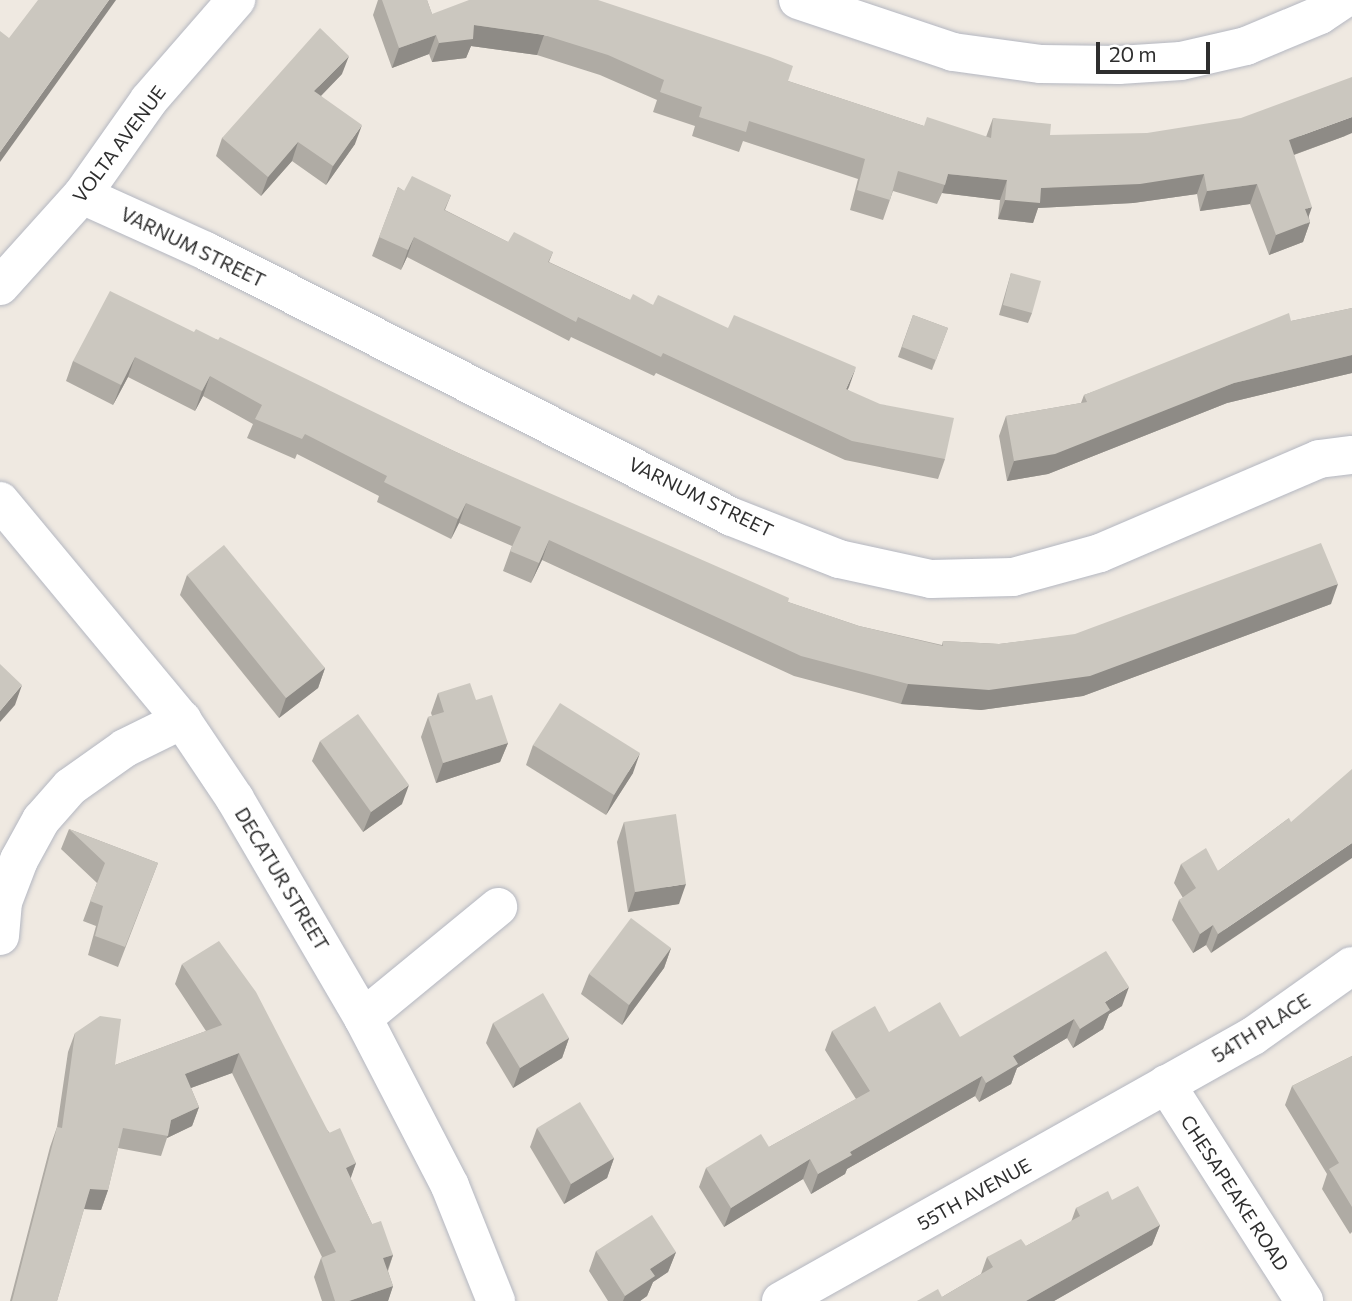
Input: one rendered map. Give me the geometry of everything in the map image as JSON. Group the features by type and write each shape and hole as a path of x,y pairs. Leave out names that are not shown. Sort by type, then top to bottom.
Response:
{"street":[{"name":"VOLTA AVENUE","path":"0,286 82,195 149,100 236,0"},
{"path":"798,0 953,52 1041,65 1119,65 1181,61 1246,46 1320,15 1342,0"},
{"name":"VARNUM STREET","path":"82,195 206,251 732,517 839,559 931,579 1013,577 1100,553 1319,459 1352,455"},
{"name":"DECATUR STREET","path":"0,500 182,720 283,877 363,1018 450,1186 496,1301"},
{"path":"0,936 3,902 19,860 41,820 70,787 125,748 182,720"},
{"path":"363,1018 498,907"},
{"name":"54TH PLACE","path":"1166,1084 1253,1036 1352,966"},
{"name":"55TH AVENUE","path":"781,1301 1166,1084"},
{"name":"CHESAPEAKE ROAD","path":"1166,1084 1304,1301"}],"building":[{"path":"38,0 109,0 0,152 0,31 9,38"},
{"path":"382,0 427,0 432,14 469,0 598,0 793,66 788,81 924,126 927,117 991,138 993,118 1051,124 1050,135 1147,133 1241,118 1352,77 1352,117 1289,140 1312,207 1305,209 1310,222 1276,235 1257,184 1207,191 1204,174 1140,184 1041,188 1040,203 1005,200 1007,180 948,174 945,185 898,171 890,200 857,190 865,159 749,121 746,132 699,117 702,107 660,92 664,80 608,55 544,35 474,25 473,39 439,43 436,35 399,48"},
{"path":"320,28 349,56 314,91 362,125 333,166 298,142 268,177 222,138"},
{"path":"412,176 451,195 444,210 508,242 514,232 553,252 548,262 630,300 633,294 653,305 658,295 728,328 734,315 856,367 846,389 880,404 954,418 945,459 852,441 663,353 661,357 578,317 576,322 414,237 408,250 379,237 398,187 404,191"},
{"path":"1011,273 1041,281 1032,313 1003,305"},
{"path":"110,291 194,332 196,329 218,340 220,337 456,452 789,598 788,602 859,626 943,646 943,641 999,644 1075,634 1321,543 1338,584 1090,676 989,690 908,684 801,656 549,540 539,563 510,551 521,527 466,503 458,519 384,482 387,476 305,434 302,439 255,419 262,405 210,376 202,391 135,357 121,385 73,361"},
{"path":"1352,308 1352,355 1234,383 1055,454 1014,461 1006,416 1087,402 1084,395 1289,313 1291,321"},
{"path":"913,315 948,328 936,360 902,347"},
{"path":"224,545 325,668 286,698 187,575"},
{"path":"0,664 22,685 0,711"},
{"path":"470,683 476,700 492,695 508,743 443,763 428,717 444,712 438,693"},
{"path":"560,703 640,753 614,795 533,745"},
{"path":"358,714 409,785 371,812 320,741"},
{"path":"1352,769 1352,843 1218,934 1213,925 1200,934 1179,900 1196,888 1181,864 1206,848 1218,871 1289,818 1291,822"},
{"path":"676,814 686,884 635,892 624,822"},
{"path":"69,829 158,863 125,947 95,936 103,906 90,901 105,863"},
{"path":"631,918 671,948 629,1005 589,974"},
{"path":"219,941 256,992 329,1133 340,1128 356,1163 346,1168 372,1224 381,1221 393,1255 383,1258 393,1286 349,1301 335,1301 321,1258 336,1252 239,1053 185,1074 199,1107 171,1120 168,1136 123,1128 108,1190 90,1189 57,1301 12,1301 57,1127 62,1128 75,1033 100,1016 121,1019 115,1065 222,1025 182,964"},
{"path":"1106,951 1129,987 1105,1002 1110,1010 1080,1029 1074,1019 1013,1056 1018,1064 986,1083 982,1076 850,1152 852,1155 818,1174 810,1159 731,1208 706,1168 761,1134 769,1147 870,1091 832,1031 875,1006 889,1032 940,1002 960,1037"},
{"path":"543,993 569,1038 520,1068 493,1023"},
{"path":"1352,1056 1352,1207 1329,1169 1339,1163 1292,1086"},
{"path":"580,1102 614,1158 571,1184 537,1128"},
{"path":"1138,1186 1160,1225 1026,1301 917,1301 938,1289 942,1297 993,1267 987,1257 1021,1239 1026,1246 1080,1216 1076,1208 1108,1191 1112,1200"},
{"path":"652,1215 676,1252 650,1269 655,1276 625,1296 596,1251"}]}
